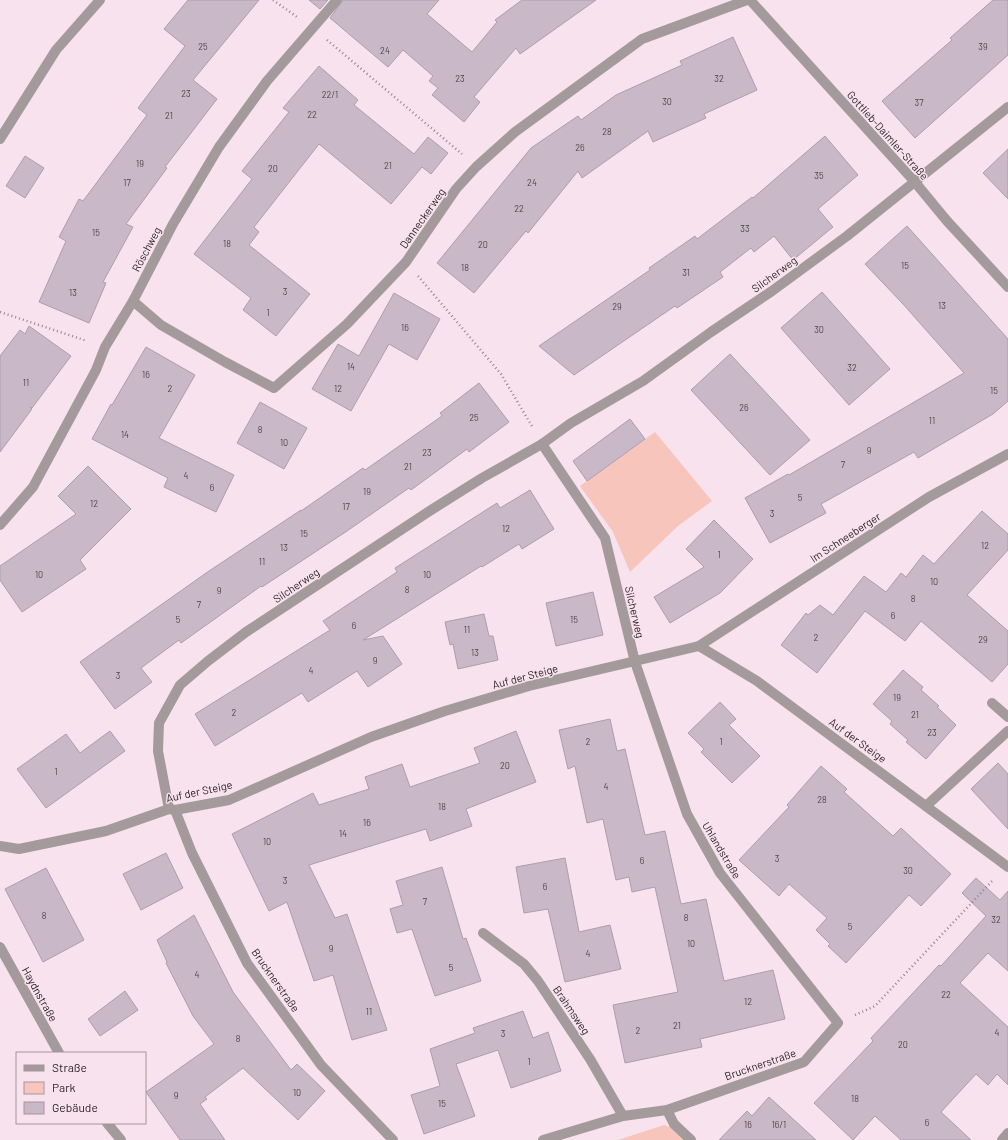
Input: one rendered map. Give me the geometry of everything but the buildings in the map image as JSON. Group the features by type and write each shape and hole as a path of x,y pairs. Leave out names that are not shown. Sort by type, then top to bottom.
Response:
{"street":[{"path":"0,139 56,50 100,0"},
{"name":"Röschweg","path":"0,525 33,487 96,370 105,346 133,301 173,224 219,147 268,81 337,0"},
{"name":"Danneckerweg","path":"133,301 161,325 224,362 274,388 347,324 406,262 456,189 476,167 515,132 579,83 642,39 748,0"},
{"name":"Gottlieb-Daimler-Straße","path":"748,0 914,181 946,221 1008,287"},
{"name":"Silcherweg","path":"172,809 158,751 159,723 180,685 208,661 246,632 468,487 542,444 571,423 644,381 847,236 1008,107"},
{"name":"Silcherweg","path":"542,444 605,538 634,662"},
{"name":"Im Schneeberger","path":"699,646 929,497 1008,454"},
{"name":"Auf der Steige","path":"0,846 19,849 106,831 172,809 229,800 371,737 445,711 529,686 699,646 757,681 1007,866"},
{"name":"Uhlandstraße","path":"634,662 687,814 720,873 838,1023"},
{"path":"992,702 1008,718"},
{"path":"926,806 1008,731"},
{"name":"Brucknerstraße","path":"172,809 192,853 247,963 321,1065 393,1140"},
{"name":"Brahmsweg","path":"483,933 524,964 538,981 590,1059 623,1116"},
{"name":"Haydnstraße","path":"0,947 58,1052"},
{"name":"Brucknerstraße","path":"543,1140 623,1116 667,1110 804,1062 838,1023"},
{"path":"667,1110 674,1124 691,1140"},
{"path":"108,1124 120,1140"},
{"path":"1002,1140 1008,1133"}],"path":[{"path":"273,0 313,28 476,167"},
{"path":"406,262 501,374 542,444"},
{"path":"0,312 105,346"},
{"path":"838,1023 875,1006 1007,866"}],"green space":[{"path":"655,432 712,501 678,526 630,572 613,532 580,486"},
{"path":"664,1125 674,1128 687,1140 618,1140"}]}
